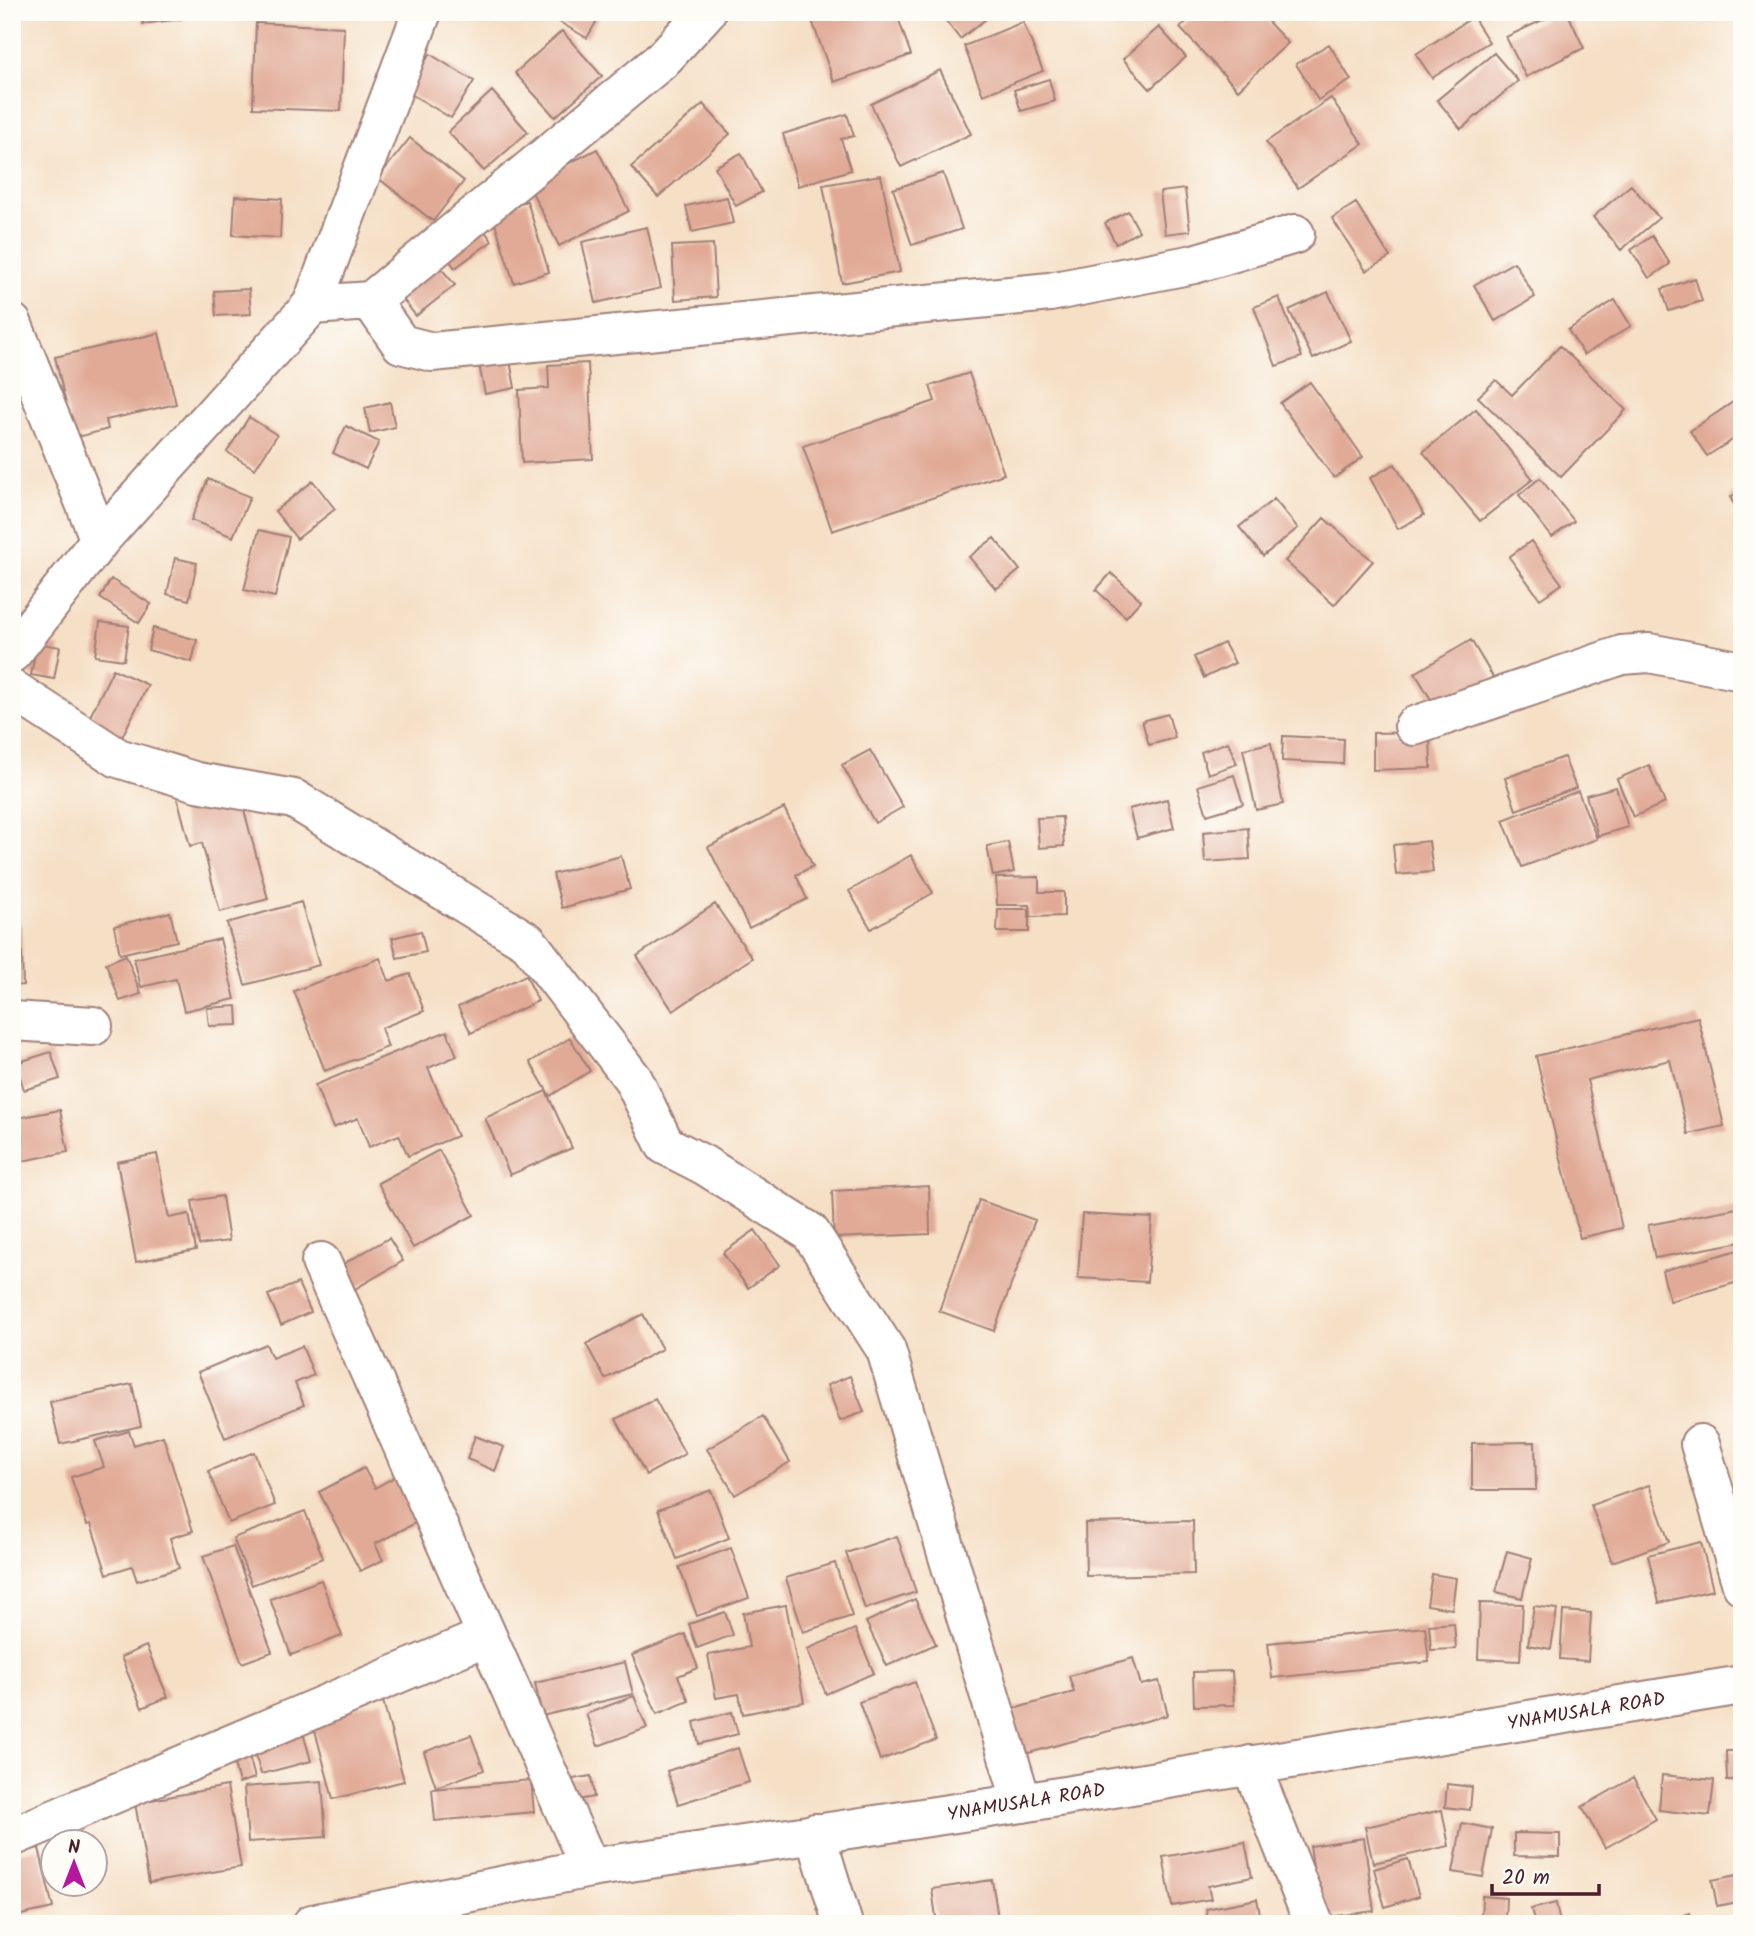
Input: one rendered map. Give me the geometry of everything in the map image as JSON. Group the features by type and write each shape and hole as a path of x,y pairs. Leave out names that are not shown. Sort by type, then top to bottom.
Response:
{"street":[{"path":"12,653 100,540 312,306 414,26 422,12"},
{"path":"312,306 371,301 662,60 706,12"},
{"path":"371,301 401,344 432,352 1050,292 1194,264 1295,234"},
{"path":"12,323 100,540"},
{"path":"1414,726 1622,654 1649,653 1742,671"},
{"path":"12,689 118,758 197,782 294,799 528,942 633,1079 665,1145 704,1165 810,1232 886,1350 1023,1803"},
{"path":"12,1021 93,1026"},
{"path":"321,1262 590,1868"},
{"path":"1700,1444 1742,1585"},
{"path":"12,1838 487,1636"},
{"name":"YNAMUSALA ROAD","path":"312,1924 590,1868 1023,1803 1742,1685"},
{"path":"1251,1765 1314,1924"},
{"path":"815,1833 843,1924"}],"building":[{"path":"141,12 181,12 182,19 143,24"},
{"path":"542,12 602,12 587,38"},
{"path":"818,12 896,12 911,55 834,82 810,15"},
{"path":"939,12 995,12 960,39"},
{"path":"1196,12 1259,12 1288,43 1238,90 1180,28"},
{"path":"1560,12 1567,12 1584,48 1526,77 1506,37"},
{"path":"1473,17 1489,42 1432,78 1416,54"},
{"path":"1023,22 1043,71 983,95 964,46"},
{"path":"256,23 344,27 341,111 253,108"},
{"path":"1159,27 1186,57 1150,89 1123,59"},
{"path":"562,31 602,76 555,117 515,73"},
{"path":"1329,44 1351,80 1318,100 1296,64"},
{"path":"1494,53 1518,81 1461,129 1437,100"},
{"path":"430,54 474,81 451,118 406,91"},
{"path":"940,70 971,134 901,167 871,104"},
{"path":"1049,79 1055,101 1021,111 1014,90"},
{"path":"492,91 528,132 484,171 448,132"},
{"path":"1331,98 1363,144 1298,188 1266,142"},
{"path":"703,104 730,134 658,197 631,167"},
{"path":"847,114 854,136 841,139 851,170 798,186 783,134"},
{"path":"410,138 464,181 433,221 378,178"},
{"path":"597,149 629,211 559,246 528,184"},
{"path":"741,153 762,192 736,206 715,167"},
{"path":"943,173 962,229 912,245 893,189"},
{"path":"881,175 900,272 842,283 823,185"},
{"path":"1631,185 1659,218 1621,250 1593,217"},
{"path":"1185,189 1190,231 1165,234 1160,192"},
{"path":"235,196 282,199 280,238 233,235"},
{"path":"727,197 733,223 692,232 686,206"},
{"path":"527,201 549,272 514,283 491,211"},
{"path":"1356,203 1390,257 1366,271 1332,218"},
{"path":"1128,211 1139,231 1116,244 1105,223"},
{"path":"472,214 492,241 455,268 436,241"},
{"path":"647,227 661,288 596,303 582,242"},
{"path":"1652,236 1670,264 1649,278 1631,250"},
{"path":"713,244 716,297 675,300 672,246"},
{"path":"427,251 455,285 416,316 389,281"},
{"path":"1514,262 1535,297 1495,321 1474,285"},
{"path":"1695,278 1702,301 1669,311 1662,289"},
{"path":"249,289 251,314 216,316 214,291"},
{"path":"1328,292 1351,341 1313,359 1289,310"},
{"path":"1279,297 1302,357 1276,366 1254,307"},
{"path":"1615,300 1631,326 1584,355 1568,330"},
{"path":"159,333 176,404 106,420 108,429 74,438 55,357"},
{"path":"1560,346 1626,410 1561,477 1478,397 1496,380 1512,395"},
{"path":"508,349 515,388 485,394 477,355"},
{"path":"588,363 593,459 522,463 519,390 549,388 548,365"},
{"path":"969,373 1004,474 832,531 803,446 935,401 930,386"},
{"path":"1310,382 1363,457 1334,478 1280,403"},
{"path":"1742,396 1742,434 1707,456 1690,431"},
{"path":"390,402 395,427 370,433 365,408"},
{"path":"1476,409 1533,479 1480,521 1423,452"},
{"path":"249,417 277,435 255,469 227,452"},
{"path":"346,426 379,442 366,469 333,453"},
{"path":"1395,464 1424,515 1398,529 1370,478"},
{"path":"1540,478 1574,521 1552,537 1519,495"},
{"path":"208,479 250,497 233,537 191,520"},
{"path":"313,481 335,509 297,539 275,511"},
{"path":"1742,490 1742,518 1730,497"},
{"path":"1274,499 1298,528 1263,556 1239,527"},
{"path":"1324,518 1373,561 1334,605 1285,561"},
{"path":"259,530 289,537 275,597 244,590"},
{"path":"994,538 1020,570 996,589 969,557"},
{"path":"1531,541 1562,584 1540,599 1509,557"},
{"path":"175,558 197,563 189,600 167,594"},
{"path":"1111,573 1141,600 1126,617 1096,590"},
{"path":"111,579 151,604 139,623 100,598"},
{"path":"100,622 129,626 124,660 95,656"},
{"path":"153,628 197,640 192,662 148,650"},
{"path":"1471,640 1493,677 1438,711 1415,673"},
{"path":"37,643 60,647 54,679 31,675"},
{"path":"1224,643 1235,663 1204,678 1194,657"},
{"path":"113,669 148,685 117,747 83,731"},
{"path":"1168,714 1175,738 1149,745 1142,721"},
{"path":"1430,732 1431,768 1373,770 1373,733"},
{"path":"1283,736 1344,739 1343,764 1282,761"},
{"path":"1228,742 1237,764 1208,774 1201,752"},
{"path":"1271,743 1283,804 1256,810 1243,749"},
{"path":"870,750 903,807 875,823 842,765"},
{"path":"1564,757 1576,788 1516,810 1505,778"},
{"path":"1649,765 1665,803 1633,817 1617,779"},
{"path":"1234,775 1243,804 1207,815 1198,786"},
{"path":"235,777 268,899 220,912 202,843 190,846 176,793"},
{"path":"1616,787 1628,827 1598,836 1586,795"},
{"path":"1578,791 1597,839 1522,867 1503,820"},
{"path":"1167,799 1174,828 1137,838 1129,809"},
{"path":"784,808 813,866 796,875 807,899 749,928 708,847"},
{"path":"1062,817 1064,846 1039,848 1037,818"},
{"path":"1248,828 1250,859 1205,862 1203,832"},
{"path":"1429,841 1433,872 1396,875 1393,845"},
{"path":"1008,842 1014,872 993,876 987,846"},
{"path":"911,855 933,893 871,929 849,891"},
{"path":"621,856 630,889 562,908 553,874"},
{"path":"1039,877 1039,892 1064,892 1064,916 1031,917 1030,905 997,905 996,878"},
{"path":"301,902 319,965 245,985 227,923"},
{"path":"715,904 752,958 673,1011 637,956"},
{"path":"998,909 1029,909 1029,932 997,932"},
{"path":"170,912 177,941 120,954 114,926"},
{"path":"12,925 21,925 23,985 12,986"},
{"path":"421,931 426,952 397,958 392,938"},
{"path":"220,939 235,999 184,1011 176,979 141,987 134,959"},
{"path":"126,955 141,994 120,1001 106,963"},
{"path":"380,958 389,981 410,974 424,1011 381,1028 388,1047 325,1071 294,991"},
{"path":"526,975 538,1001 471,1033 458,1007"},
{"path":"237,1006 238,1025 209,1026 207,1008"},
{"path":"1698,1017 1724,1126 1688,1134 1670,1060 1587,1080 1622,1228 1580,1238 1536,1056"},
{"path":"447,1031 457,1056 428,1068 457,1136 408,1156 399,1135 369,1147 358,1118 333,1128 315,1085"},
{"path":"570,1038 590,1071 550,1096 530,1062"},
{"path":"51,1052 60,1079 24,1090 16,1063"},
{"path":"546,1091 572,1148 510,1175 485,1118"},
{"path":"60,1110 68,1152 12,1163 12,1119"},
{"path":"439,1150 474,1215 413,1248 378,1183"},
{"path":"157,1154 169,1218 189,1214 196,1250 136,1262 117,1162"},
{"path":"929,1186 930,1234 834,1238 832,1191"},
{"path":"222,1196 229,1241 199,1245 192,1201"},
{"path":"979,1200 1035,1220 994,1331 939,1311"},
{"path":"1742,1207 1742,1242 1655,1258 1648,1225"},
{"path":"1082,1214 1152,1218 1147,1282 1078,1278"},
{"path":"755,1230 780,1265 748,1288 723,1253"},
{"path":"389,1238 403,1261 353,1290 340,1266"},
{"path":"1742,1249 1742,1281 1670,1301 1662,1271"},
{"path":"298,1283 311,1312 281,1325 268,1295"},
{"path":"643,1314 662,1349 605,1379 586,1344"},
{"path":"266,1344 272,1358 302,1346 314,1375 295,1383 304,1405 225,1438 198,1372"},
{"path":"850,1376 864,1412 840,1421 827,1385"},
{"path":"132,1384 141,1426 60,1444 50,1402"},
{"path":"655,1399 685,1454 646,1475 616,1419"},
{"path":"763,1416 790,1462 735,1495 707,1449"},
{"path":"129,1431 134,1445 163,1436 193,1531 170,1538 179,1568 137,1581 132,1566 107,1574 91,1524 87,1525 71,1477 104,1467 95,1441"},
{"path":"475,1436 504,1447 495,1471 467,1459"},
{"path":"1535,1442 1536,1490 1472,1490 1472,1443"},
{"path":"254,1452 275,1505 229,1523 208,1471"},
{"path":"364,1468 375,1488 398,1475 421,1520 375,1544 383,1560 360,1571 319,1492"},
{"path":"1649,1485 1669,1542 1612,1562 1591,1505"},
{"path":"711,1490 729,1538 677,1559 658,1510"},
{"path":"305,1511 323,1558 252,1585 233,1538"},
{"path":"1193,1521 1194,1574 1086,1576 1085,1523"},
{"path":"897,1536 916,1592 865,1609 846,1553"},
{"path":"1701,1542 1713,1590 1659,1603 1648,1555"},
{"path":"233,1546 272,1652 242,1663 203,1556"},
{"path":"731,1548 749,1598 697,1616 679,1567"},
{"path":"1507,1551 1532,1558 1522,1598 1496,1592"},
{"path":"835,1563 852,1616 803,1632 786,1578"},
{"path":"1432,1574 1456,1578 1452,1609 1427,1605"},
{"path":"321,1580 342,1636 291,1655 270,1599"},
{"path":"915,1599 936,1644 887,1666 866,1622"},
{"path":"1480,1603 1523,1604 1520,1661 1478,1659"},
{"path":"786,1605 804,1702 743,1714 739,1694 716,1698 708,1655 749,1647 743,1613"},
{"path":"1534,1606 1557,1609 1551,1649 1528,1645"},
{"path":"1563,1611 1591,1613 1588,1661 1560,1659"},
{"path":"725,1612 733,1635 697,1648 689,1624"},
{"path":"1454,1623 1456,1649 1431,1650 1429,1625"},
{"path":"1425,1627 1429,1662 1272,1678 1268,1643"},
{"path":"855,1629 874,1673 826,1694 807,1649"},
{"path":"685,1634 698,1668 678,1676 689,1701 657,1714 632,1655"},
{"path":"146,1646 168,1697 142,1708 121,1657"},
{"path":"1133,1658 1141,1685 1159,1681 1168,1715 1025,1754 1013,1709 1074,1692 1069,1676"},
{"path":"625,1662 633,1694 542,1716 535,1683"},
{"path":"1232,1671 1234,1705 1194,1706 1193,1672"},
{"path":"915,1682 936,1740 880,1760 859,1702"},
{"path":"634,1696 647,1728 598,1746 586,1714"},
{"path":"383,1701 404,1781 333,1799 312,1719"},
{"path":"732,1712 738,1734 699,1744 694,1722"},
{"path":"302,1729 311,1761 261,1774 252,1743"},
{"path":"471,1735 484,1770 436,1787 424,1752"},
{"path":"247,1748 255,1778 239,1783 231,1752"},
{"path":"738,1748 749,1782 678,1804 667,1771"},
{"path":"1726,1751 1742,1751 1742,1781 1727,1781"},
{"path":"1662,1775 1714,1780 1710,1816 1659,1810"},
{"path":"591,1776 594,1797 572,1801 567,1780"},
{"path":"1633,1778 1656,1819 1605,1848 1582,1807"},
{"path":"531,1780 534,1812 435,1821 432,1789"},
{"path":"322,1781 326,1837 248,1842 244,1787"},
{"path":"1447,1784 1472,1787 1470,1810 1445,1807"},
{"path":"227,1786 241,1867 149,1883 135,1803"},
{"path":"1442,1810 1449,1846 1373,1863 1365,1827"},
{"path":"1462,1823 1492,1829 1483,1877 1453,1872"},
{"path":"1514,1833 1560,1834 1560,1857 1514,1856"},
{"path":"1364,1838 1374,1911 1321,1918 1310,1846"},
{"path":"1245,1842 1252,1877 1208,1886 1211,1899 1172,1906 1163,1857"},
{"path":"38,1848 38,1898 51,1898 53,1908 12,1917 12,1854"},
{"path":"1408,1859 1419,1896 1385,1907 1374,1869"},
{"path":"1742,1874 1742,1901 1717,1906 1712,1880"},
{"path":"992,1880 999,1924 937,1924 932,1889"},
{"path":"1482,1896 1506,1898 1505,1920 1481,1919"},
{"path":"1257,1899 1262,1924 1209,1924 1206,1909"},
{"path":"1556,1903 1560,1924 1535,1924 1531,1909"},
{"path":"1690,1913 1693,1924 1667,1924 1666,1921"}]}
